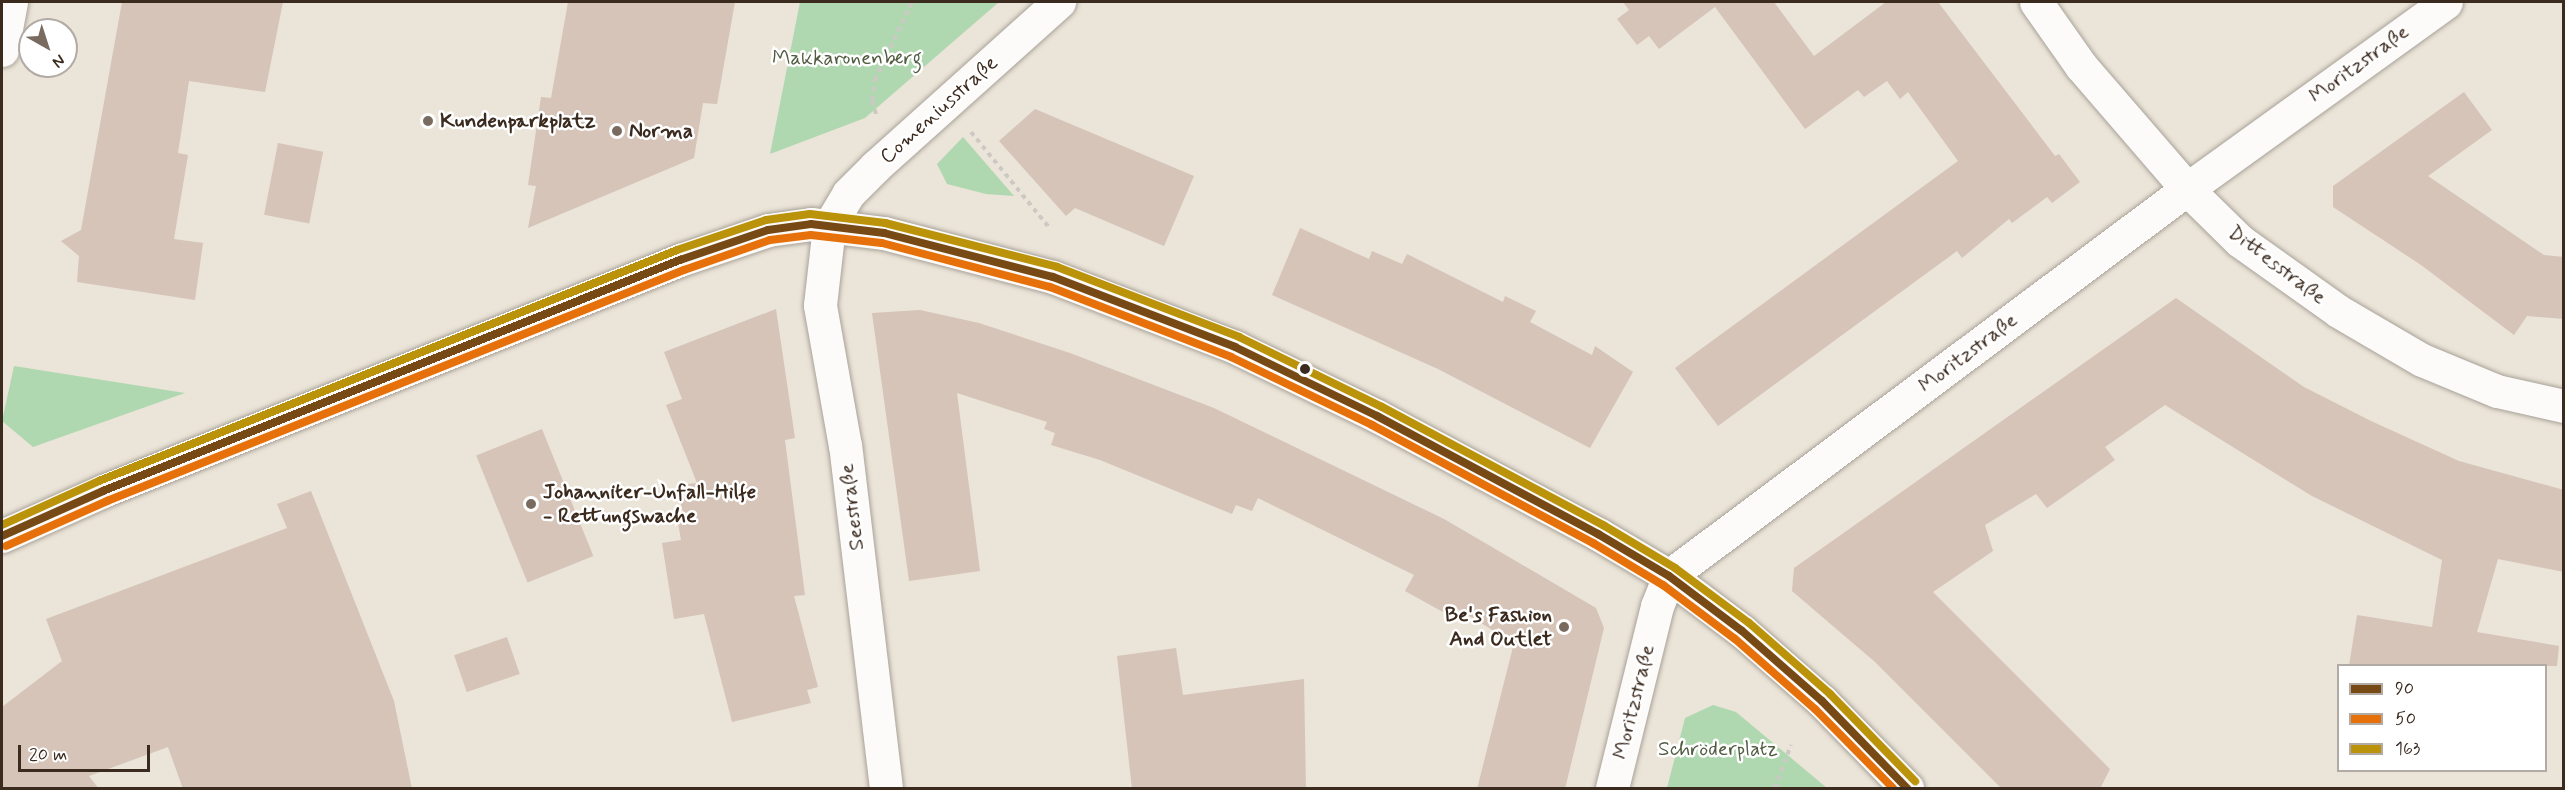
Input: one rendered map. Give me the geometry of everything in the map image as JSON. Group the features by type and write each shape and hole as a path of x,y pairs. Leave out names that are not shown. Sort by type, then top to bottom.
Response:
{"street":[{"path":"2,50 11,2"},
{"name":"Comeniusstraße","path":"829,226 848,194 876,166 1059,2"},
{"name":"Dittesstraße","path":"2036,2 2081,66 2187,189 2240,241 2338,311 2422,360 2497,391 2564,406"},
{"name":"Moritzstraße","path":"1612,789 1657,606 1669,576 2187,189 2446,2"},
{"path":"2,536 103,490 681,260 768,230 811,224 884,233 1053,277 1235,347 1377,416 1669,576 1786,668 1907,789"},
{"name":"Seestraße","path":"829,226 820,305 845,446 885,789"}],"path":[{"path":"878,120 873,100 875,80 912,2"},
{"path":"971,133 1048,226"},
{"path":"1775,789 1791,745"}],"green space":[{"name":"Makkaronenberg","path":"800,2 999,2 865,118 770,154"},
{"path":"963,137 1014,196 986,194 947,184 937,164"},
{"path":"14,366 185,393 33,447 2,421"},
{"name":"Schröderplatz","path":"1713,705 1736,712 1827,788 1667,788 1685,718"}],"building":[{"path":"122,2 283,2 265,92 189,81 178,153 188,155 174,239 203,243 195,300 77,282 79,256 61,241 81,230"},
{"name":"Norma","path":"568,2 735,2 717,104 703,103 694,158 528,228 536,186 528,185 541,97 551,98"},
{"path":"1623,2 1774,2 1814,56 1886,2 1938,2 2055,156 2059,154 2080,182 2052,203 2047,197 2012,223 2009,219 1962,258 1957,251 1718,426 1675,368 1958,161 1908,92 1900,99 1887,81 1864,97 1858,90 1805,129 1715,7 1659,49 1649,36 1637,45 1617,19 1629,10"},
{"path":"2464,92 2492,130 2428,176 2544,255 2564,257 2564,319 2527,316 2514,335 2421,265 2333,207 2333,186"},
{"path":"1035,109 1194,176 1164,246 1075,208 1066,216 999,141"},
{"path":"278,143 323,152 309,223 264,215"},
{"path":"1300,228 1369,259 1372,251 1402,264 1407,254 1503,302 1505,296 1536,311 1530,322 1592,355 1595,346 1633,372 1590,448 1438,369 1272,295"},
{"path":"2176,298 2304,387 2371,421 2459,461 2564,490 2564,572 2498,559 2477,632 2559,646 2557,666 2547,666 2547,664 2349,664 2357,615 2432,627 2442,560 2312,496 2165,405 2105,447 2115,460 2047,508 2036,494 1985,525 1993,551 1933,592 2110,769 2100,789 2002,789 1875,662 1792,591 1794,568"},
{"path":"776,309 795,438 785,440 805,595 794,596 818,687 807,690 811,703 732,722 704,614 674,619 662,543 681,540 677,517 684,516 676,485 697,483 666,405 682,399 664,352"},
{"path":"920,310 979,323 1070,353 1214,408 1444,519 1596,608 1604,628 1565,789 1477,789 1514,643 1456,608 1452,617 1405,591 1414,575 1258,498 1252,511 1236,505 1232,514 1100,460 1051,445 1055,433 1044,429 1047,422 957,393 980,571 909,581 872,313"},
{"path":"542,429 593,556 527,583 476,456"},
{"path":"311,491 394,701 412,789 183,789 168,747 89,776 99,789 2,789 2,707 62,661 46,619 287,528 277,504"},
{"path":"507,637 520,674 467,692 454,655"},
{"path":"1176,648 1183,695 1304,679 1306,789 1132,789 1117,656"}],"transit line":[{"name":"163","path":"2,525 99,481 677,250 766,220 810,214 885,223 1057,267 1239,337 1382,407 1603,525 1675,568 1749,623 1830,694 1915,781"},
{"name":"90","path":"2,536 103,491 680,260 768,230 811,224 884,233 1053,277 1235,347 1377,416 1598,534 1669,576 1742,631 1822,701 1907,788"},
{"name":"50","path":"6,546 107,501 684,270 770,240 811,235 882,243 1050,287 1231,357 1372,425 1593,543 1663,585 1735,639 1815,709 1893,788"}],"place":[{"name":"Kundenparkplatz","path":"428,121"},
{"name":"Norma","path":"617,131"},
{"name":"Johanniter-Unfall-Hilfe - Rettungswache","path":"531,504"},
{"name":"Be's Fashion And Outlet","path":"1564,627"}]}
